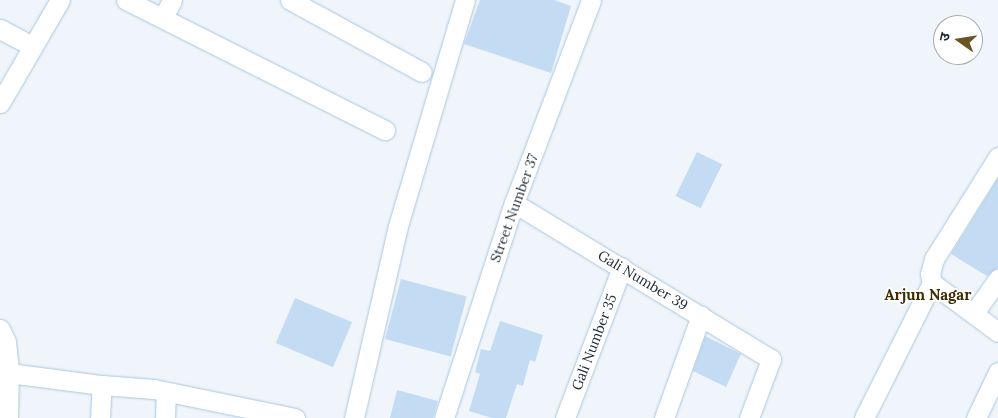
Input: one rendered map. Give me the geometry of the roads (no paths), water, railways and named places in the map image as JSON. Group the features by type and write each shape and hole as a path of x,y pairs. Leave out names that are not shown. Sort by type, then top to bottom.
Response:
{"street":[{"path":"0,103 60,0"},
{"path":"126,0 385,130"},
{"path":"162,18 172,0"},
{"path":"290,0 422,72"},
{"path":"354,418 398,226 465,0"},
{"name":"Street Number 37","path":"444,418 514,203 591,0"},
{"path":"0,29 32,46"},
{"path":"864,418 932,283 930,266 998,157"},
{"name":"Gali Number 39","path":"514,203 622,266 771,359 749,418"},
{"name":"Gali Number 35","path":"565,418 622,266"},
{"path":"974,314 998,279"},
{"path":"932,283 998,332"},
{"path":"664,418 701,315"},
{"path":"0,329 6,342 9,373 8,418"},
{"path":"976,418 998,372"},
{"path":"9,373 166,392 295,418"},
{"path":"100,418 102,385"},
{"path":"164,418 166,392"}],"district":[{"name":"Arjun Nagar","path":"928,295"}]}
